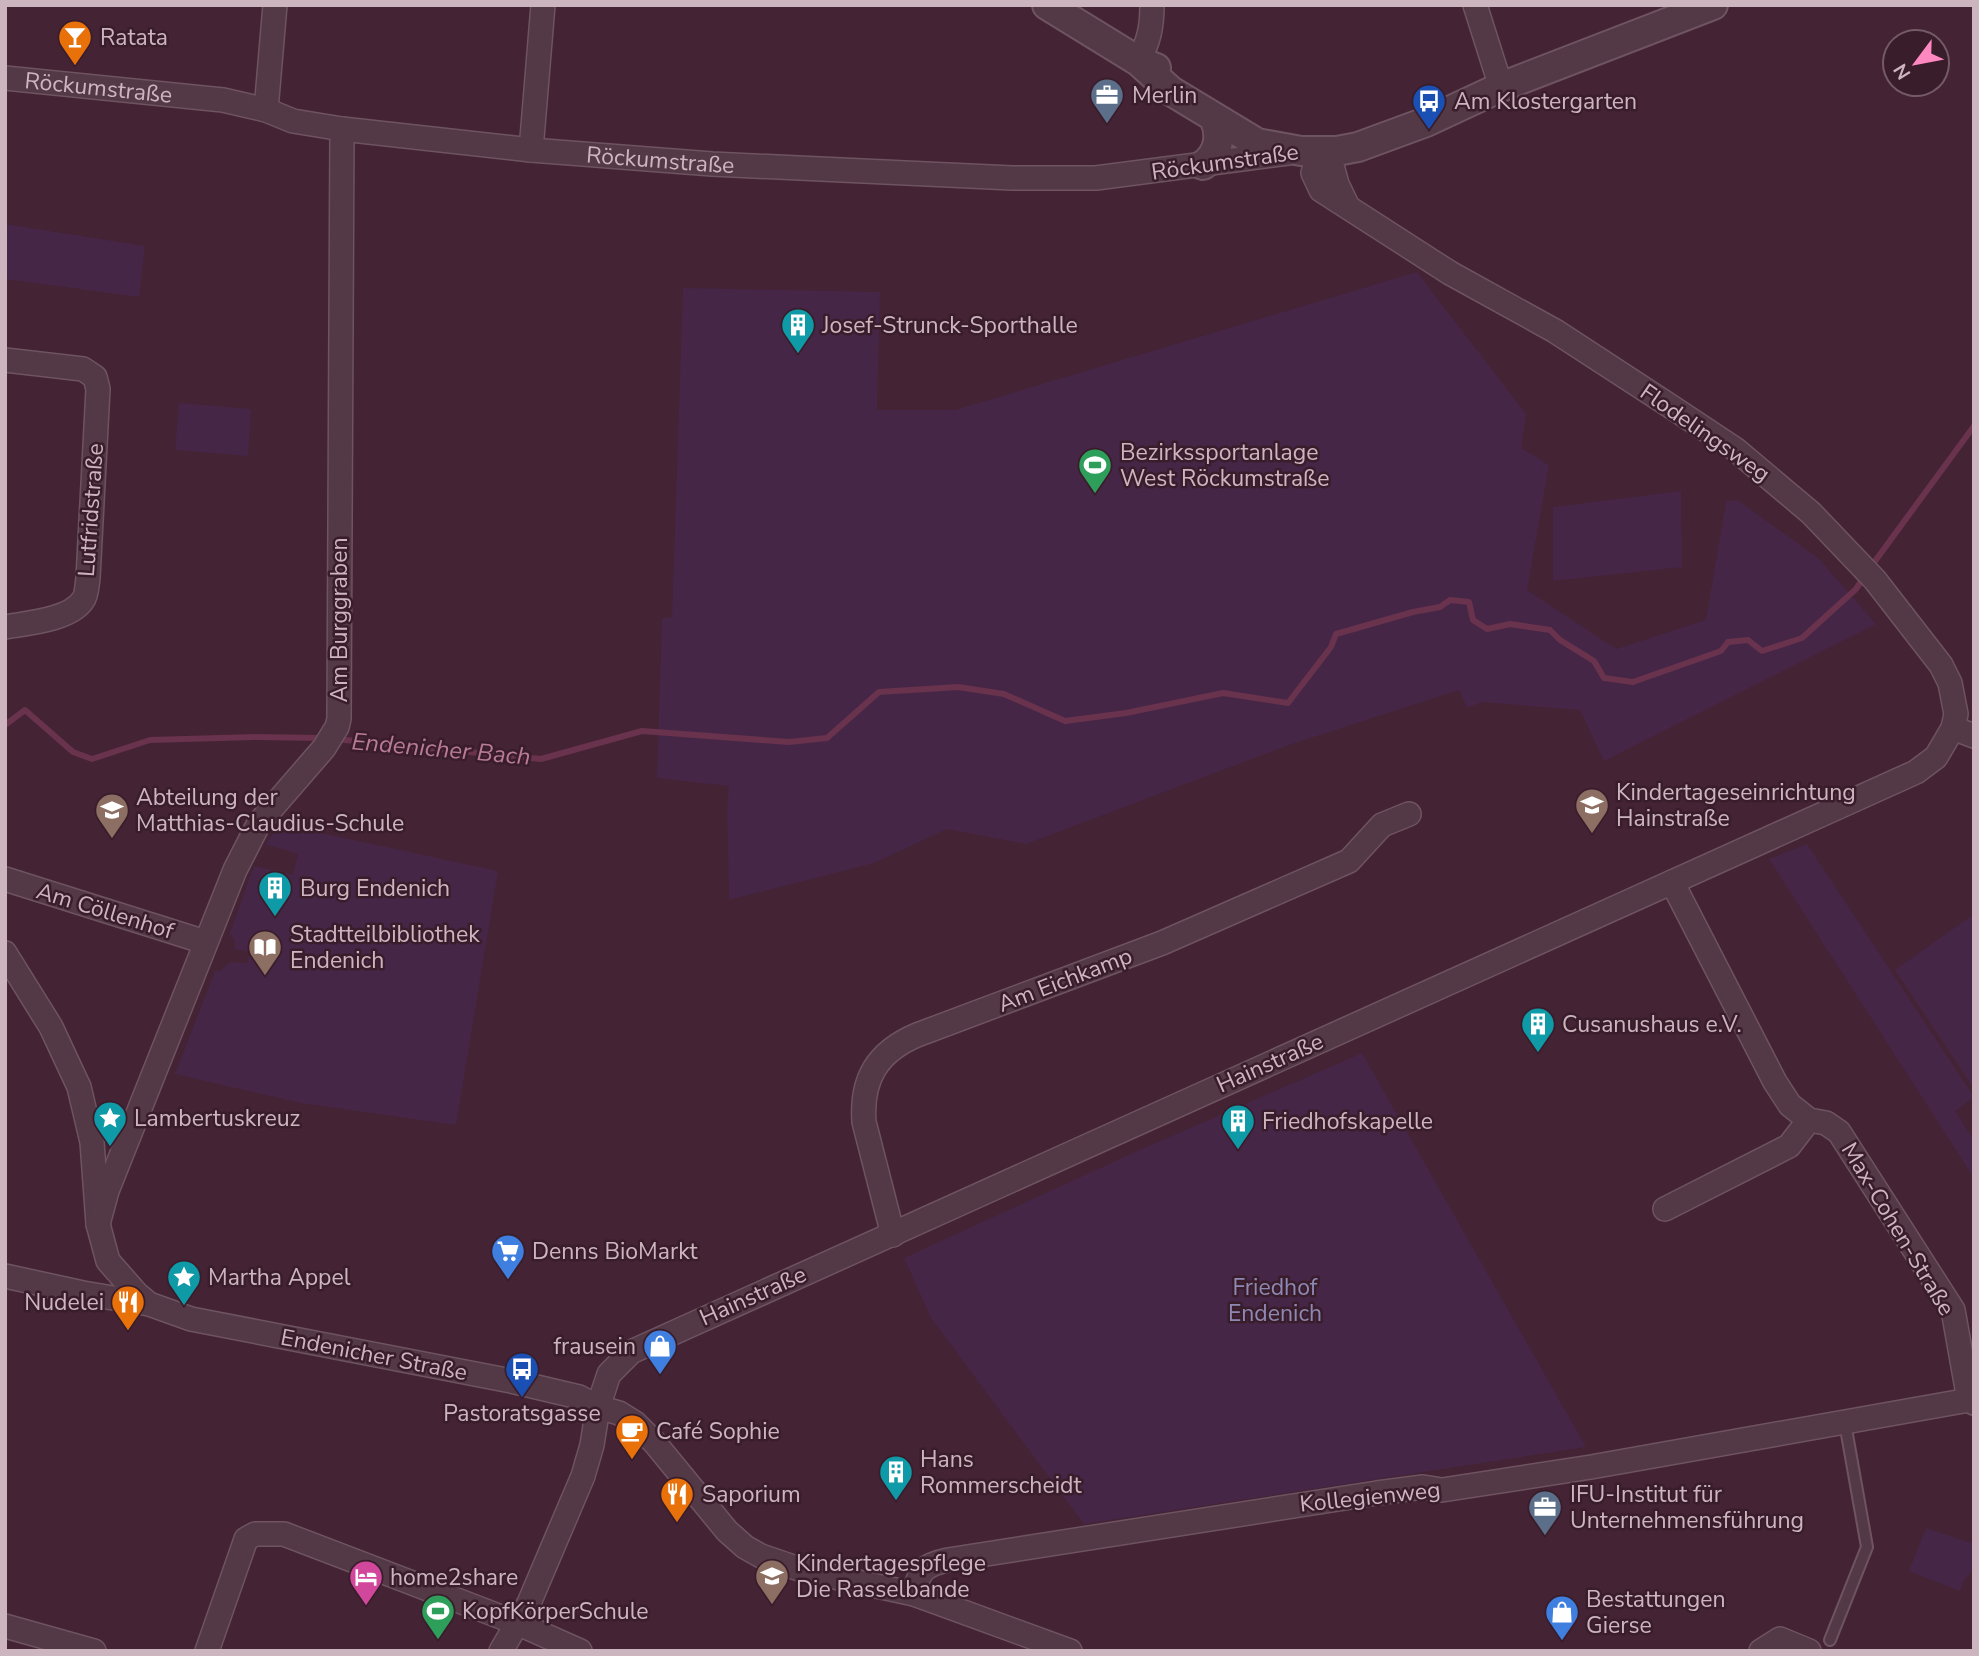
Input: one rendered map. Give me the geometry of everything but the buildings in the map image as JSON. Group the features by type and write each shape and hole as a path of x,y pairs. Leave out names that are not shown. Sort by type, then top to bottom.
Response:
{"street":[{"path":"266,110 275,5"},
{"path":"531,150 543,5"},
{"name":"Flodelingsweg","path":"1047,5 1138,61 1179,76 1331,162 1337,184 1349,207 1450,273 1555,331 1735,449 1811,513 1869,573 1941,665 1954,696 1956,714 1963,732"},
{"path":"1138,61 1148,44 1152,5"},
{"path":"1475,5 1501,87"},
{"name":"Röckumstraße","path":"5,78 223,100 266,110 293,121 342,129 531,150 712,164 1012,178 1096,178 1358,147 1426,122 1501,87 1713,5"},
{"name":"Flodelingsweg","path":"1138,61 1171,92 1256,143 1310,151"},
{"path":"1203,165 1211,159 1219,139 1219,128 1214,118"},
{"name":"Am Burggraben","path":"97,1224 107,1191 235,870 259,823 324,748 337,727 340,679 342,129"},
{"name":"Lutfridstraße","path":"5,360 83,369 95,377 98,389 88,578 84,600 71,611 52,619 5,627"},
{"name":"Hainstraße","path":"502,1651 529,1603 583,1476 592,1445 598,1407 609,1374 631,1352 1916,772 1963,732"},
{"name":"Am Eichkamp","path":"893,1235 864,1122 863,1103 868,1079 874,1068 895,1045 1162,943 1349,861 1382,825 1409,814"},
{"name":"Am Cöllenhof","path":"5,879 205,942"},
{"name":"Max-Cohen-Straße","path":"1672,882 1775,1082 1790,1105 1809,1120 1826,1123 1839,1132 1953,1310 1972,1402"},
{"path":"5,953 51,1027 79,1087 92,1142 97,1224 108,1261 94,1284 83,1293"},
{"path":"1665,1209 1789,1146 1809,1120"},
{"name":"Endenicher Straße","path":"108,1261 136,1294 149,1304"},
{"name":"Endenicher Straße","path":"5,1276 149,1304 191,1319 540,1387 579,1397 598,1407 619,1413 635,1423 654,1442 727,1531 745,1547 779,1563 914,1594 1070,1651"},
{"name":"Kollegienweg","path":"914,1594 918,1577 929,1564 948,1560 1377,1493 1423,1487 1442,1490 1972,1402"},
{"path":"207,1651 246,1539 255,1534 284,1534 517,1623 580,1651"},
{"path":"5,1626 94,1651"},
{"path":"1760,1651 1780,1639 1809,1651"}],"lane":[{"path":"1830,1640 1867,1547 1845,1423"}],"green space":[{"path":"5,224 145,246 139,297 5,279"},
{"name":"Bezirkssportanlage West Röckumstraße","path":"1417,272 1526,414 1521,448 1549,465 1527,590 1616,649 1706,620 1726,501 1739,501 1819,559 1876,624 1604,761 1580,710 1482,702 1467,708 1459,690 1289,745 1026,844 947,829 874,863 729,900 729,786 657,778 662,618 672,617 683,288 880,292 877,410 955,410"},
{"path":"179,403 251,409 248,456 175,450"},
{"path":"1681,491 1682,567 1553,581 1553,507"},
{"path":"279,824 498,871 456,1125 301,1103 175,1074 215,971 220,971 230,962 247,963 250,952 235,949 235,941 230,933 254,866 293,875 298,854 266,844"},
{"path":"1807,844 1974,1097 1955,1111 1974,1141 1974,1178 1769,859"},
{"path":"1974,914 1974,1089 1895,970"},
{"name":"Friedhof Endenich","path":"1362,1053 1586,1447 1084,1524 931,1318 904,1258 1133,1153"},
{"path":"1926,1528 1974,1544 1974,1568 1963,1582 1960,1591 1909,1571"}],"waterway":[{"name":"Endenicher Bach","path":"1870,568 1974,426"},
{"name":"Endenicher Bach","path":"335,739 541,759 642,731 789,742 827,738 879,692 958,687 1004,694 1065,721 1126,713 1223,693 1288,703 1331,647 1336,634 1440,607 1450,600 1469,602 1473,620 1487,629 1510,624 1550,630 1560,640 1594,661 1604,678 1633,682 1721,651 1728,642 1748,640 1762,651 1802,638 1856,589 1864,577"},
{"name":"Endenicher Bach","path":"5,725 25,710 73,752 92,759 150,740 324,738"}],"place":[{"name":"Ratata","path":"75,67"},
{"name":"Merlin","path":"1107,125"},
{"name":"Am Klostergarten","path":"1429,131"},
{"name":"Josef-Strunck-Sporthalle","path":"798,355"},
{"name":"Bezirkssportanlage West Röckumstraße","path":"1095,495"},
{"name":"Kindertageseinrichtung Hainstraße","path":"1592,835"},
{"name":"Abteilung der Matthias-Claudius-Schule","path":"112,840"},
{"name":"Burg Endenich","path":"275,918"},
{"name":"Stadtteilbibliothek Endenich","path":"265,977"},
{"name":"Cusanushaus e.V.","path":"1538,1054"},
{"name":"Lambertuskreuz","path":"110,1148"},
{"name":"Friedhofskapelle","path":"1238,1151"},
{"name":"Denns BioMarkt","path":"508,1281"},
{"name":"Martha Appel","path":"184,1307"},
{"name":"Nudelei","path":"128,1332"},
{"name":"frausein","path":"660,1376"},
{"name":"Pastoratsgasse","path":"522,1399"},
{"name":"Café Sophie","path":"632,1461"},
{"name":"Hans Rommerscheidt","path":"896,1502"},
{"name":"Saporium","path":"677,1524"},
{"name":"IFU-Institut für Unternehmensführung","path":"1545,1537"},
{"name":"Kindertagespflege Die Rasselbande","path":"772,1606"},
{"name":"home2share","path":"366,1607"},
{"name":"KopfKörperSchule","path":"438,1641"},
{"name":"Bestattungen Gierse","path":"1562,1642"}]}
